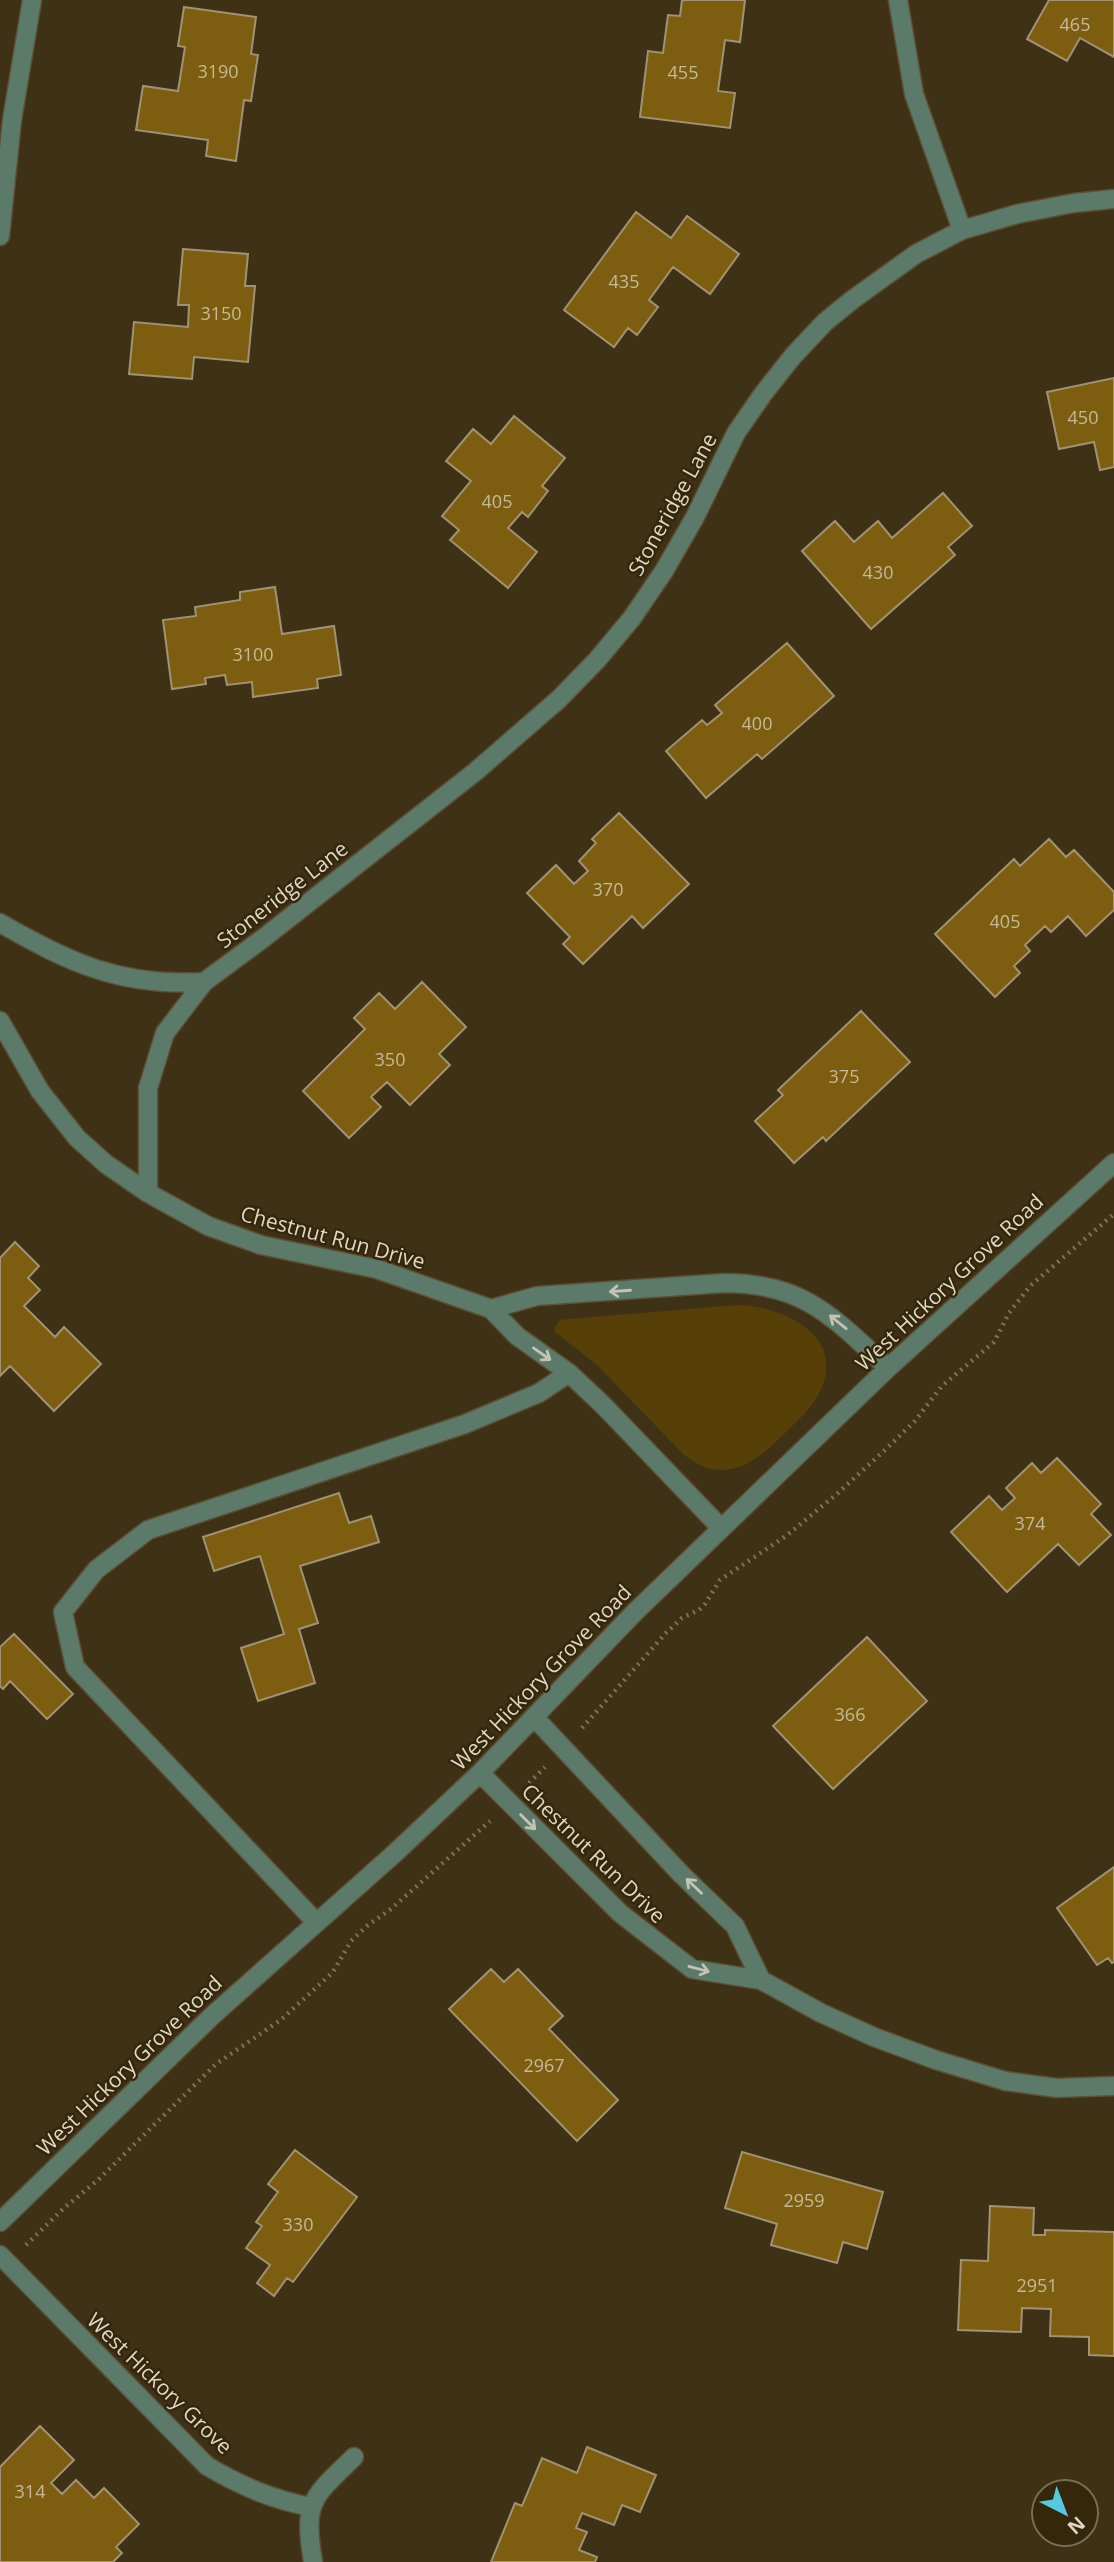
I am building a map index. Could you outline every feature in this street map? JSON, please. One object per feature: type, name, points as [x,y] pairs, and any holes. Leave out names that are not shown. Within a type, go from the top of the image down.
[{"type":"street","points":[[0,236],[12,120],[32,0]]},
{"type":"street","points":[[898,0],[914,94],[962,230]]},
{"type":"street","name":"Stoneridge Lane","points":[[148,1193],[149,1088],[165,1033],[204,982],[464,780],[559,699],[597,660],[632,618],[664,571],[695,517],[737,433],[762,394],[825,321],[916,254],[962,230],[1017,214],[1074,202],[1114,199]]},
{"type":"street","points":[[0,923],[40,946],[86,967],[135,980],[170,984],[204,982]]},
{"type":"street","name":"Chestnut Run Drive","points":[[0,1021],[40,1091],[77,1138],[106,1164],[148,1193],[208,1226],[261,1245],[377,1269],[491,1309],[517,1336],[569,1373],[721,1528]]},
{"type":"street","name":"West Hickory Grove Road","points":[[0,2222],[213,2015],[395,1853],[480,1773],[635,1612],[888,1368],[1114,1163]]},
{"type":"street","points":[[491,1309],[537,1296],[754,1283],[807,1300],[836,1320],[888,1368]]},
{"type":"street","points":[[316,1922],[75,1667],[63,1612],[96,1570],[148,1530],[466,1424],[539,1393],[569,1373]]},
{"type":"street","points":[[534,1717],[681,1874],[735,1926],[761,1980]]},
{"type":"street","name":"Chestnut Run Drive","points":[[480,1773],[620,1913],[692,1969],[761,1980],[821,2013],[874,2037],[1005,2081],[1057,2088],[1114,2086]]},
{"type":"street","name":"West Hickory Grove","points":[[4,2259],[207,2466],[241,2486],[272,2498],[310,2507]]},
{"type":"street","points":[[313,2562],[309,2534],[310,2507],[322,2488],[354,2457]]},
{"type":"path","points":[[587,1723],[659,1641],[682,1618],[705,1604],[720,1580],[786,1536],[838,1493],[914,1422],[942,1386],[995,1342],[1009,1313],[1030,1286],[1114,1214]]},
{"type":"path","points":[[527,1786],[546,1766]]},
{"type":"path","points":[[4,2259],[98,2180],[216,2064],[282,2019],[333,1972],[351,1941],[484,1827]]},
{"type":"shaded area","points":[[738,1305],[772,1311],[789,1317],[804,1327],[816,1338],[824,1352],[826,1368],[819,1394],[799,1419],[761,1455],[727,1470],[708,1468],[684,1455],[597,1365],[555,1332],[554,1328],[560,1320]]},
{"type":"building","points":[[682,0],[745,0],[740,42],[725,40],[718,91],[735,93],[730,128],[640,117],[648,51],[663,53],[668,15],[680,16]]},
{"type":"building","points":[[1049,0],[1114,0],[1114,57],[1080,38],[1067,61],[1027,39]]},
{"type":"building","points":[[184,7],[256,17],[251,54],[258,55],[251,101],[244,100],[236,161],[206,156],[208,140],[136,130],[143,86],[178,91],[185,47],[178,46]]},
{"type":"building","points":[[636,212],[671,238],[687,216],[739,254],[710,294],[673,267],[649,300],[658,307],[637,335],[628,328],[614,347],[564,310]]},
{"type":"building","points":[[183,249],[248,254],[245,286],[255,286],[248,362],[194,357],[192,379],[129,374],[134,322],[188,327],[189,305],[178,305]]},
{"type":"building","points":[[1114,378],[1114,467],[1100,470],[1094,442],[1059,449],[1047,392]]},
{"type":"building","points":[[514,416],[565,458],[542,486],[548,491],[528,517],[522,512],[508,528],[537,552],[508,588],[450,540],[459,530],[442,516],[471,481],[446,461],[473,429],[491,444]]},
{"type":"building","points":[[943,493],[972,526],[948,547],[955,555],[871,629],[802,551],[835,521],[854,542],[878,521],[892,538]]},
{"type":"building","points":[[275,587],[282,634],[334,626],[341,675],[317,679],[318,688],[253,697],[252,682],[227,685],[225,675],[205,678],[206,684],[172,689],[163,620],[196,616],[195,607],[240,600],[240,592]]},
{"type":"building","points":[[787,643],[834,696],[762,759],[757,754],[706,798],[666,751],[702,720],[707,725],[722,713],[715,705]]},
{"type":"building","points":[[619,813],[689,884],[643,928],[632,916],[583,964],[563,944],[570,937],[527,893],[556,865],[574,884],[588,871],[579,861],[596,843],[592,839]]},
{"type":"building","points":[[1049,839],[1066,857],[1074,850],[1114,892],[1114,910],[1086,936],[1068,916],[1051,932],[1045,926],[1025,945],[1030,951],[1014,966],[1020,973],[995,997],[935,934],[1014,859],[1020,866]]},
{"type":"building","points":[[422,982],[466,1027],[439,1054],[450,1065],[410,1105],[387,1082],[371,1097],[381,1107],[349,1138],[303,1091],[365,1029],[354,1018],[379,993],[395,1009]]},
{"type":"building","points":[[861,1011],[910,1062],[826,1141],[823,1137],[794,1163],[755,1121],[783,1095],[778,1090]]},
{"type":"building","points":[[15,1242],[39,1266],[28,1278],[40,1290],[24,1306],[55,1337],[64,1327],[101,1364],[54,1411],[10,1366],[0,1376],[0,1258]]},
{"type":"building","points":[[1057,1458],[1101,1504],[1091,1514],[1111,1535],[1079,1565],[1058,1544],[1007,1592],[951,1532],[989,1496],[1002,1510],[1015,1498],[1006,1488],[1032,1463],[1041,1473]]},
{"type":"building","points":[[339,1493],[349,1523],[371,1516],[379,1542],[300,1566],[318,1623],[299,1629],[315,1683],[258,1701],[241,1648],[284,1634],[260,1556],[214,1571],[203,1537]]},
{"type":"building","points":[[14,1634],[73,1694],[47,1719],[10,1681],[3,1689],[0,1686],[0,1647]]},
{"type":"building","points":[[867,1637],[927,1701],[833,1789],[773,1726]]},
{"type":"building","points":[[1114,1867],[1114,1962],[1108,1958],[1097,1965],[1057,1908]]},
{"type":"building","points":[[491,1969],[504,1982],[518,1969],[563,2016],[549,2029],[618,2100],[577,2141],[449,2009]]},
{"type":"building","points":[[295,2150],[357,2197],[293,2282],[287,2278],[274,2296],[257,2283],[270,2265],[246,2248],[262,2226],[256,2222],[278,2192],[268,2184]]},
{"type":"building","points":[[742,2152],[883,2192],[867,2249],[843,2242],[837,2263],[771,2245],[777,2224],[725,2208]]},
{"type":"building","points":[[990,2206],[1034,2208],[1033,2235],[1045,2235],[1045,2230],[1114,2232],[1114,2356],[1089,2355],[1089,2337],[1050,2336],[1051,2309],[1022,2308],[1021,2332],[958,2330],[961,2260],[988,2261]]},
{"type":"building","points":[[40,2426],[74,2460],[51,2483],[62,2494],[76,2480],[94,2498],[104,2488],[139,2524],[116,2547],[122,2553],[113,2562],[0,2562],[0,2467]]},
{"type":"building","points":[[587,2447],[656,2475],[640,2512],[622,2505],[614,2525],[582,2513],[576,2528],[587,2532],[579,2550],[597,2557],[595,2562],[491,2562],[515,2503],[522,2506],[542,2458],[577,2473]]}]
